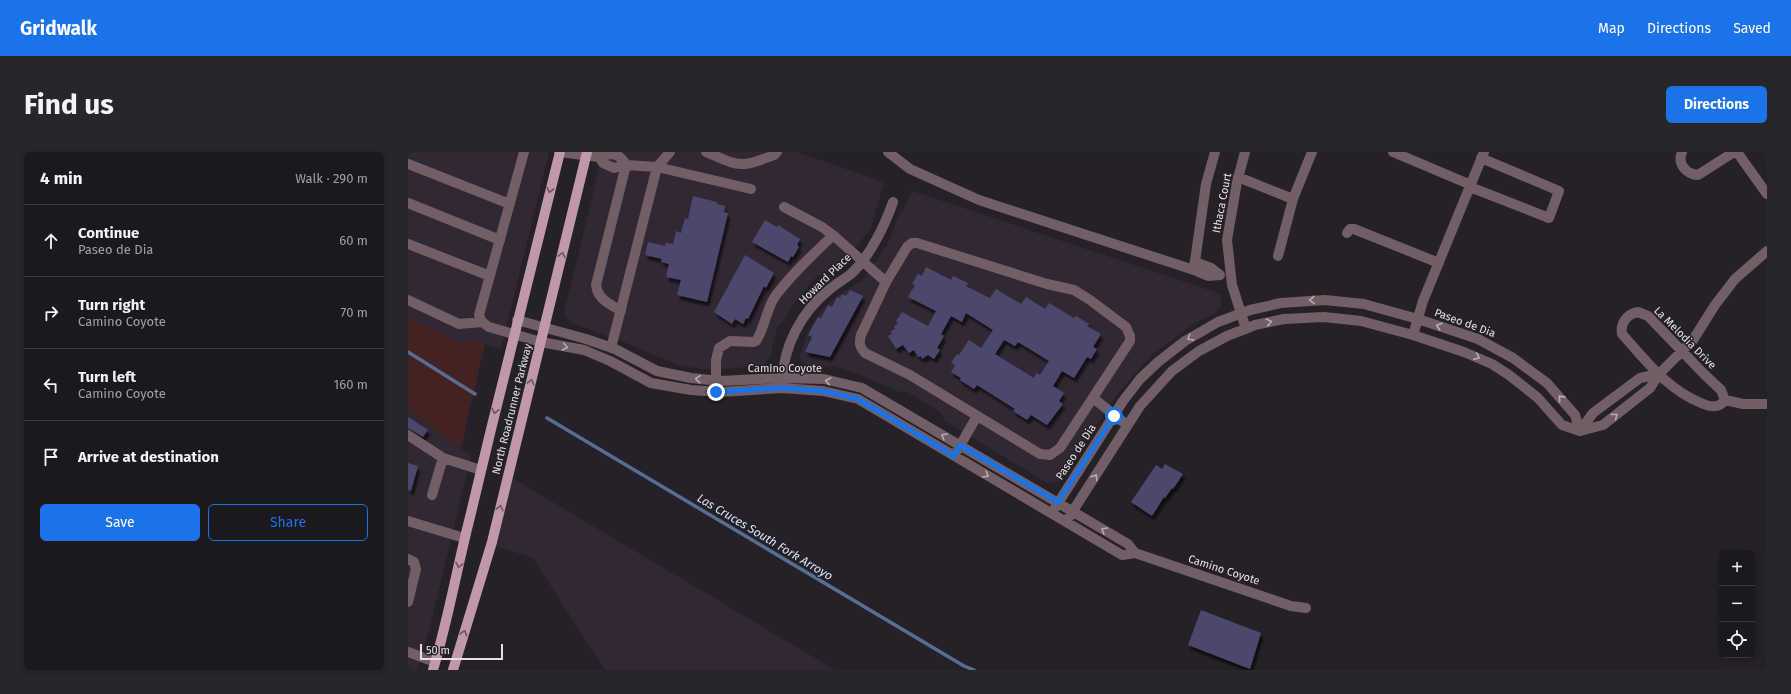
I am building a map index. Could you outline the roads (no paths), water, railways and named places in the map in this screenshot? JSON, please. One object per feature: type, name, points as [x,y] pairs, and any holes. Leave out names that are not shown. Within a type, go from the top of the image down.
[{"type":"main road","name":"North Roadrunner Parkway","points":[[434,666],[446,627],[464,538],[560,152]]},
{"type":"main road","name":"North Roadrunner Parkway","points":[[453,670],[492,542],[587,153]]},
{"type":"street","points":[[408,300],[459,324],[482,322],[479,316],[524,152]]},
{"type":"street","points":[[560,152],[587,153],[599,157],[603,163],[614,168],[626,165],[657,168],[751,189]]},
{"type":"street","points":[[611,348],[657,168],[670,152]]},
{"type":"street","points":[[706,152],[737,165],[748,165],[774,155],[777,152]]},
{"type":"street","points":[[888,152],[910,169],[979,200],[1194,266],[1208,276],[1226,276]]},
{"type":"street","points":[[1194,266],[1206,184],[1215,152]]},
{"type":"street","name":"Ithaca Court","points":[[1245,152],[1238,176],[1227,240],[1226,276],[1246,328]]},
{"type":"street","points":[[1278,256],[1293,199],[1312,152]]},
{"type":"street","points":[[1393,152],[1470,186],[1549,218],[1559,191],[1482,155],[1470,186],[1439,263],[1413,335]]},
{"type":"street","points":[[1682,152],[1680,160],[1684,168],[1691,174],[1698,175],[1734,152]]},
{"type":"street","points":[[1737,152],[1767,194]]},
{"type":"street","points":[[599,157],[605,154],[615,153],[622,158],[626,165],[596,285],[598,294],[603,300],[621,311]]},
{"type":"street","points":[[408,164],[510,204]]},
{"type":"street","points":[[1238,176],[1293,199]]},
{"type":"street","name":"Howard Place","points":[[782,383],[786,353],[791,338],[802,319],[829,289],[852,273],[880,235],[893,202]]},
{"type":"street","points":[[408,203],[500,240]]},
{"type":"street","points":[[784,207],[822,227],[833,235],[886,282]]},
{"type":"street","points":[[1347,233],[1350,229],[1354,229],[1439,263]]},
{"type":"street","points":[[716,392],[716,360],[719,348],[730,340],[756,341],[774,299],[787,282],[833,235]]},
{"type":"street","points":[[912,243],[917,243],[1047,284],[1074,290],[1082,294],[1126,327],[1130,336],[1130,341],[1060,448],[1050,455],[1040,454],[910,375],[869,355],[860,347],[859,342],[861,334],[886,282],[907,247],[912,243]]},
{"type":"street","points":[[408,244],[490,276]]},
{"type":"street","points":[[1066,522],[1074,512],[1127,425],[1147,397],[1177,368],[1208,346],[1246,328],[1284,319],[1329,317],[1361,320],[1413,335],[1464,352],[1500,369],[1531,392],[1562,425],[1580,432],[1603,425],[1647,392],[1654,384],[1659,374],[1682,352],[1695,336],[1715,305],[1735,279],[1767,251]]},
{"type":"street","name":"Paseo de Dia","points":[[1051,513],[1123,401],[1140,379],[1170,352],[1200,332],[1240,313],[1281,303],[1325,300],[1364,304],[1418,319],[1478,339],[1522,364],[1547,383],[1575,415],[1580,432]]},
{"type":"street","name":"La Melodia Drive","points":[[1638,312],[1645,314],[1721,390],[1725,400],[1722,404],[1715,407],[1704,404],[1674,389],[1622,334],[1622,324],[1627,317],[1638,312]]},
{"type":"street","name":"Camino Coyote","points":[[517,320],[545,327],[611,348],[657,371],[691,378],[782,383],[858,399],[1122,555],[1135,553],[1291,606],[1306,608]]},
{"type":"street","name":"Camino Coyote","points":[[482,322],[489,327],[541,342],[584,350],[610,361],[651,383],[690,390],[716,392],[824,379],[862,388],[1128,544],[1135,553]]},
{"type":"street","points":[[1580,432],[1593,414],[1640,378],[1659,374]]},
{"type":"street","points":[[1093,398],[1127,425]]},
{"type":"street","name":"La Melodia Drive","points":[[1725,400],[1743,404],[1767,404]]},
{"type":"street","points":[[954,456],[977,416]]},
{"type":"street","points":[[408,435],[443,458],[481,470]]},
{"type":"street","points":[[432,495],[443,458]]},
{"type":"street","points":[[408,521],[464,538]]},
{"type":"street","points":[[408,559],[414,562],[416,569],[408,602]]},
{"type":"street","points":[[408,652],[434,666]]},
{"type":"waterway","name":"Las Cruces South Fork Arroyo","points":[[408,352],[475,394]]},
{"type":"waterway","name":"Las Cruces South Fork Arroyo","points":[[547,418],[964,666],[974,670]]}]
